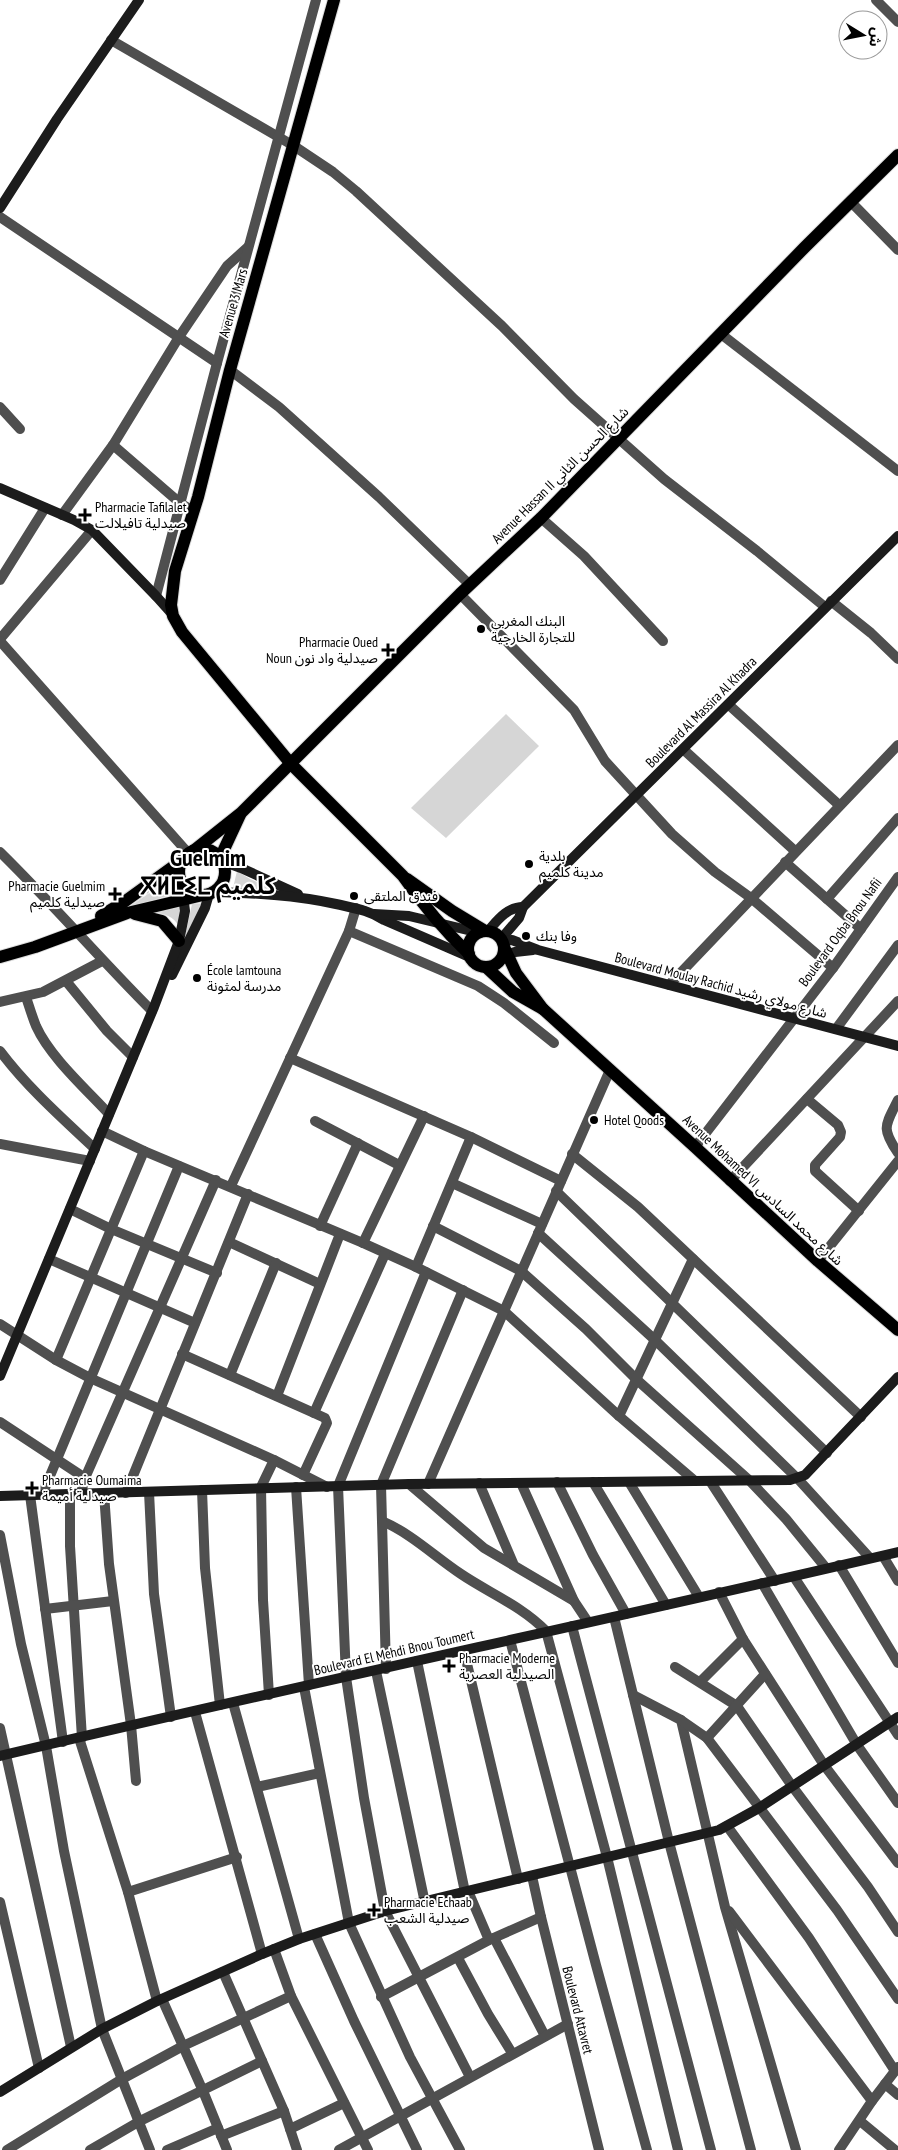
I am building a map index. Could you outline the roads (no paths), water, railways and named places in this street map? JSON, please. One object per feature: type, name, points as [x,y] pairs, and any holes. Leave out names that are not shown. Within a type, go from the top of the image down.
[{"type":"main road","name":"Avenue 3 Mars","points":[[173,616],[171,592],[175,571],[334,0]]},
{"type":"main road","name":"Avenue Hassan II شارع الحسن الثاني","points":[[78,930],[124,902],[241,814],[465,589],[541,518],[898,155]]},
{"type":"main road","points":[[173,616],[182,632],[204,661],[291,764],[403,876],[484,932],[495,934],[503,948],[496,965],[486,967],[477,965],[415,896],[403,876]]},
{"type":"main road","name":"Avenue Hassan II شارع الحسن الثاني","points":[[221,860],[241,814]]},
{"type":"main road","points":[[0,956],[35,947],[127,913],[208,894],[219,887],[225,876],[221,860],[208,850],[189,854],[180,869],[182,881],[188,890],[208,894]]},
{"type":"main road","points":[[127,913],[149,916],[162,921],[179,941]]},
{"type":"main road","points":[[470,956],[470,941],[484,932]]},
{"type":"main road","name":"Avenue Mohamed VI شارع محمد السادس","points":[[503,948],[516,973],[543,1009],[818,1262],[898,1330]]},
{"type":"main road","name":"Avenue Mohamed VI شارع محمد السادس","points":[[486,967],[513,992],[543,1009]]},
{"type":"street","points":[[0,208],[139,0]]},
{"type":"street","points":[[156,596],[316,0]]},
{"type":"street","points":[[876,0],[898,22]]},
{"type":"street","points":[[111,40],[294,146],[326,167],[356,191],[502,326],[574,399],[619,439],[696,505],[828,604],[871,633],[898,659]]},
{"type":"street","points":[[851,202],[898,250]]},
{"type":"street","points":[[0,217],[217,364]]},
{"type":"street","points":[[62,516],[113,444],[179,337],[228,266],[248,248]]},
{"type":"street","points":[[721,334],[898,471]]},
{"type":"street","points":[[230,370],[279,407],[378,497],[465,589],[574,710],[605,761],[672,834],[715,872],[751,898],[833,968]]},
{"type":"street","points":[[0,407],[20,429]]},
{"type":"street","points":[[113,444],[180,503],[193,511]]},
{"type":"street","points":[[0,488],[92,530],[173,616]]},
{"type":"street","points":[[0,580],[45,508]]},
{"type":"street","points":[[541,518],[584,556],[663,642]]},
{"type":"street","points":[[92,530],[0,640],[189,854]]},
{"type":"street","name":"Boulevard Al Massira Al Khadra","points":[[503,948],[523,907],[684,750],[898,536]]},
{"type":"street","points":[[729,704],[839,805]]},
{"type":"street","points":[[668,985],[898,745]]},
{"type":"street","points":[[684,750],[795,851]]},
{"type":"street","points":[[827,899],[898,818]]},
{"type":"street","points":[[0,852],[78,930],[102,961],[153,1009]]},
{"type":"street","points":[[221,860],[303,897]]},
{"type":"street","points":[[785,862],[861,930]]},
{"type":"street","name":"Boulevard Oqba Bnou Nafii","points":[[695,1147],[833,968],[898,877]]},
{"type":"street","points":[[0,1376],[153,1009],[179,941],[184,922],[185,900],[182,881]]},
{"type":"street","points":[[153,1009],[198,922],[208,894],[303,897],[356,908],[470,956]]},
{"type":"street","name":"Boulevard Al Massira Al Khadra","points":[[484,932],[511,909],[523,907]]},
{"type":"street","points":[[230,1186],[349,931],[356,908]]},
{"type":"street","points":[[374,914],[409,916],[484,932]]},
{"type":"street","points":[[517,922],[515,930],[520,943]]},
{"type":"street","points":[[349,931],[478,986],[504,1003],[554,1043]]},
{"type":"street","name":"Boulevard Moulay Rachid شارع مولاي رشيد","points":[[503,948],[520,943],[538,950],[898,1046]]},
{"type":"street","points":[[836,1029],[898,945]]},
{"type":"street","name":"Boulevard Moulay Rachid شارع مولاي رشيد","points":[[503,948],[538,950]]},
{"type":"street","points":[[0,1002],[43,992],[102,961]]},
{"type":"street","points":[[66,981],[107,1031],[133,1057]]},
{"type":"street","points":[[26,996],[36,1026],[43,1038],[70,1074],[109,1114]]},
{"type":"street","points":[[730,1181],[898,1001]]},
{"type":"street","points":[[0,1052],[53,1109],[95,1149]]},
{"type":"street","points":[[290,1058],[471,1137],[561,1181]]},
{"type":"street","points":[[428,1484],[610,1070]]},
{"type":"street","points":[[807,1099],[838,1125],[842,1132],[840,1137],[815,1165],[815,1171],[859,1210]]},
{"type":"street","points":[[898,1100],[888,1119],[886,1129],[887,1137],[898,1153]]},
{"type":"street","points":[[363,1243],[424,1116]]},
{"type":"street","points":[[315,1122],[400,1165]]},
{"type":"street","points":[[102,1131],[144,1151],[363,1243],[504,1311],[619,1416],[695,1482]]},
{"type":"street","points":[[416,1267],[471,1137]]},
{"type":"street","points":[[320,1226],[358,1143]]},
{"type":"street","points":[[0,1144],[90,1161]]},
{"type":"street","points":[[56,1360],[144,1151]]},
{"type":"street","points":[[572,1154],[638,1207],[861,1417]]},
{"type":"street","points":[[818,1262],[898,1161]]},
{"type":"street","points":[[42,1495],[179,1166]]},
{"type":"street","points":[[81,1493],[85,1478],[216,1180]]},
{"type":"street","points":[[452,1183],[540,1228],[798,1479],[870,1558]]},
{"type":"street","points":[[556,1191],[827,1454]]},
{"type":"street","points":[[126,1492],[248,1194]]},
{"type":"street","points":[[70,1209],[111,1229],[217,1273]]},
{"type":"street","points":[[433,1226],[521,1272],[586,1328],[636,1379],[750,1481],[786,1519],[826,1568]]},
{"type":"street","points":[[277,1396],[340,1234]]},
{"type":"street","points":[[229,1242],[320,1284]]},
{"type":"street","points":[[314,1413],[385,1254]]},
{"type":"street","points":[[619,1416],[693,1258]]},
{"type":"street","points":[[49,1259],[159,1309],[196,1323]]},
{"type":"street","points":[[230,1375],[276,1263]]},
{"type":"street","points":[[426,1272],[338,1486],[346,1677],[364,1798],[386,1911],[470,2077]]},
{"type":"street","points":[[425,1903],[381,1670],[381,1484],[462,1290]]},
{"type":"street","points":[[0,1324],[56,1360],[90,1378],[274,1460],[327,1487]]},
{"type":"street","points":[[182,1354],[324,1418],[327,1424],[303,1475]]},
{"type":"street","points":[[0,1496],[381,1484],[695,1482],[798,1479],[827,1454],[898,1378]]},
{"type":"street","points":[[0,1422],[85,1478]]},
{"type":"street","points":[[269,1695],[263,1600],[260,1488],[274,1460]]},
{"type":"street","points":[[710,1481],[775,1581]]},
{"type":"street","points":[[557,1482],[593,1555],[626,1614]]},
{"type":"street","points":[[594,1482],[666,1605]]},
{"type":"street","points":[[630,1482],[699,1597]]},
{"type":"street","points":[[479,1483],[512,1563]]},
{"type":"street","points":[[521,1483],[574,1601],[588,1622]]},
{"type":"street","points":[[409,1484],[476,1542],[574,1601]]},
{"type":"street","points":[[296,1487],[307,1686],[320,1773],[349,1923],[381,1997],[432,2100],[460,2150]]},
{"type":"street","points":[[202,1490],[205,1568],[220,1706]]},
{"type":"street","points":[[149,1492],[154,1594],[171,1717]]},
{"type":"street","points":[[104,1493],[113,1601],[131,1725],[136,1781]]},
{"type":"street","points":[[70,1494],[70,1546],[80,1738],[160,2000],[183,2046],[227,2150]]},
{"type":"street","points":[[30,1495],[63,1742]]},
{"type":"street","points":[[382,1521],[410,1535],[460,1573],[527,1614],[546,1631],[607,1857],[678,2150]]},
{"type":"street","points":[[0,1535],[21,1644],[46,1746],[64,1851],[102,2029],[150,2150]]},
{"type":"street","name":"Boulevard El Mehdi Bnou Toumert","points":[[3,1756],[131,1725],[381,1670],[719,1592],[794,1577],[898,1552]]},
{"type":"street","points":[[883,1556],[898,1581]]},
{"type":"street","points":[[839,1565],[898,1663]]},
{"type":"street","points":[[794,1577],[894,1720],[898,1735]]},
{"type":"street","points":[[762,1583],[857,1745],[898,1803]]},
{"type":"street","points":[[719,1592],[743,1639],[824,1765],[898,1863]]},
{"type":"street","points":[[44,1609],[113,1601]]},
{"type":"street","points":[[614,1617],[669,1842],[751,2150]]},
{"type":"street","points":[[572,1626],[711,2150]]},
{"type":"street","points":[[701,1681],[743,1639]]},
{"type":"street","points":[[510,1640],[647,2150]]},
{"type":"street","points":[[464,1651],[518,1879]]},
{"type":"street","points":[[417,1661],[467,1892],[545,2036]]},
{"type":"street","points":[[675,1667],[701,1681],[737,1706],[792,1786],[868,1887],[898,1932]]},
{"type":"street","points":[[707,1738],[765,1674]]},
{"type":"street","points":[[633,1695],[681,1720],[707,1738],[837,1910],[898,1999]]},
{"type":"street","points":[[233,1703],[299,1940]]},
{"type":"street","points":[[195,1712],[237,1857],[262,1954]]},
{"type":"street","points":[[681,1720],[725,1906],[796,2150]]},
{"type":"street","points":[[0,2092],[102,2029],[160,2000],[274,1949],[386,1911],[707,1834],[727,1826],[759,1808],[894,1720]]},
{"type":"street","points":[[0,1728],[3,1756],[71,2047]]},
{"type":"street","points":[[257,1787],[320,1773]]},
{"type":"street","points":[[727,1826],[809,1938],[896,2069],[839,2150]]},
{"type":"street","points":[[128,1892],[237,1857]]},
{"type":"street","name":"Boulevard Attavret","points":[[532,1876],[599,2150]]},
{"type":"street","points":[[0,1902],[39,2068]]},
{"type":"street","points":[[725,1906],[872,2101]]},
{"type":"street","points":[[381,1997],[492,1939],[541,1918]]},
{"type":"street","points":[[315,1934],[354,2021],[417,2150]]},
{"type":"street","points":[[274,1949],[292,1996],[368,2150]]},
{"type":"street","points":[[458,1958],[488,2014],[512,2053]]},
{"type":"street","points":[[223,1972],[284,2111],[297,2150]]},
{"type":"street","points":[[6,2150],[122,2079],[183,2046],[292,1996]]},
{"type":"street","points":[[339,2150],[432,2100],[512,2053],[568,2024]]},
{"type":"street","points":[[90,2150],[140,2121],[262,2061]]},
{"type":"street","points":[[885,2084],[898,2096]]},
{"type":"street","points":[[290,2129],[344,2103]]},
{"type":"street","points":[[167,2150],[284,2111]]},
{"type":"street","points":[[860,2121],[895,2150]]},
{"type":"place","name":"Pharmacie Tafilalet صيدلية تافيلالت","points":[[85,515]]},
{"type":"place","name":"البنك المغربي للتجارة الخارجية","points":[[481,629]]},
{"type":"place","name":"Pharmacie Oued Noun صيدلية واد نون","points":[[388,650]]},
{"type":"place","name":"بلدية مدينة كلميم","points":[[529,864]]},
{"type":"place","name":"Pharmacie Guelmim صيدلية كلميم","points":[[115,894]]},
{"type":"place","name":"فندق الملتقى","points":[[354,896]]},
{"type":"place","name":"وفا بنك","points":[[526,936]]},
{"type":"place","name":"École lamtouna مدرسة لمثونة","points":[[197,978]]},
{"type":"place","name":"Hotel Qoods","points":[[594,1120]]},
{"type":"place","name":"Pharmacie Oumaima صيدلية أميمة","points":[[32,1488]]},
{"type":"place","name":"Pharmacie Moderne الصيدلية العصرية","points":[[449,1666]]},
{"type":"place","name":"Pharmacie Echaab صيدلية الشعب","points":[[374,1910]]},
{"type":"district","name":"Guelmim ⴳⵍⵎⵉⵎ كلميم","points":[[208,872]]}]
